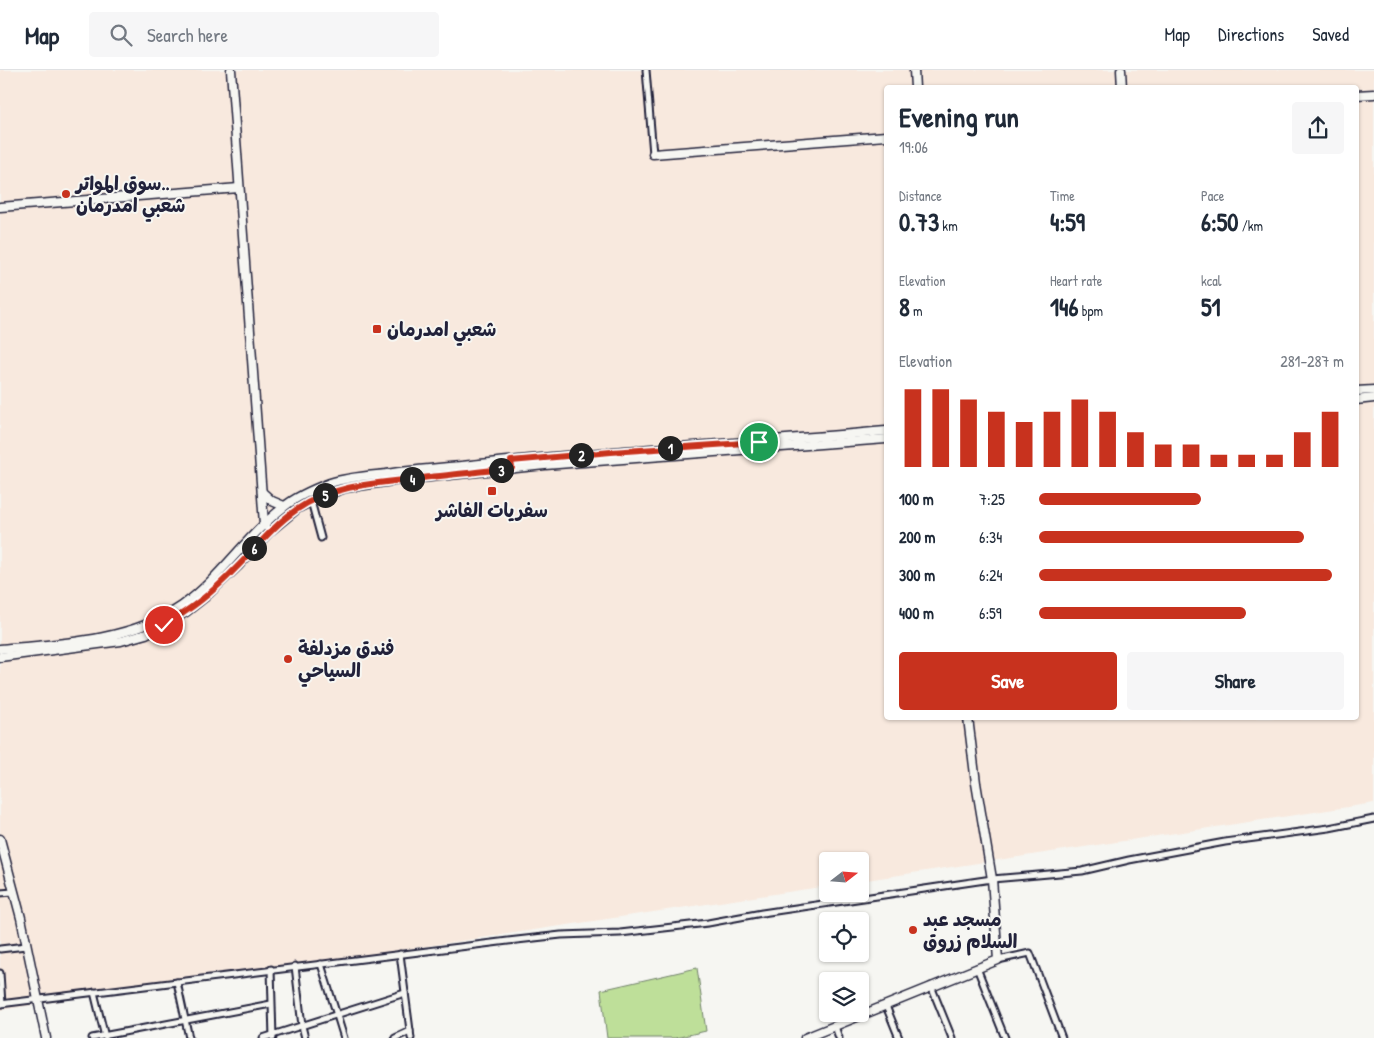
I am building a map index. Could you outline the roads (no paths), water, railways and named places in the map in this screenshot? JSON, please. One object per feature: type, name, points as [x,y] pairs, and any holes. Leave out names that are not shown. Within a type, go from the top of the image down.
[{"type":"street","points":[[231,70],[264,524],[269,532]]},
{"type":"street","points":[[646,70],[653,154],[884,136]]},
{"type":"street","points":[[914,70],[915,85]]},
{"type":"street","points":[[1121,70],[1122,85]]},
{"type":"street","points":[[1359,95],[1374,94]]},
{"type":"street","points":[[0,207],[239,188]]},
{"type":"street","points":[[1359,391],[1374,390]]},
{"type":"street","points":[[1359,400],[1374,398]]},
{"type":"street","points":[[812,442],[884,432]]},
{"type":"street","points":[[0,657],[87,642],[153,622],[182,606],[224,569],[264,524],[284,506],[305,493],[344,479],[511,465],[629,458],[812,442],[884,439]]},
{"type":"street","points":[[0,649],[131,639],[146,634],[186,612],[216,588],[269,532],[298,508],[311,501],[354,486],[511,465]]},
{"type":"street","points":[[262,492],[272,502],[284,506]]},
{"type":"street","points":[[311,501],[321,538]]},
{"type":"street","points":[[968,720],[976,783],[992,879],[998,960]]},
{"type":"street","points":[[0,973],[1,1004],[295,966],[560,935],[620,933],[708,923],[772,911],[992,879],[1082,871],[1216,844],[1329,828],[1374,819]]},
{"type":"street","points":[[0,839],[46,1038]]},
{"type":"street","points":[[0,893],[13,892]]},
{"type":"street","points":[[0,949],[26,946]]},
{"type":"street","points":[[805,1038],[998,960],[1030,953],[1062,1038]]},
{"type":"street","points":[[400,954],[412,1038]]},
{"type":"street","points":[[321,964],[344,1038]]},
{"type":"street","points":[[295,966],[305,1038]]},
{"type":"street","points":[[977,968],[1005,1038]]},
{"type":"street","points":[[271,969],[273,1037]]},
{"type":"street","points":[[176,982],[190,1038]]},
{"type":"street","points":[[931,986],[952,1038]]},
{"type":"street","points":[[94,992],[105,1037]]},
{"type":"street","points":[[263,1038],[273,1037],[336,1014],[405,993]]},
{"type":"street","points":[[92,1038],[271,1004]]},
{"type":"street","points":[[886,1006],[899,1038]]},
{"type":"street","points":[[834,1026],[839,1038]]},
{"type":"street","points":[[395,1038],[410,1031]]},
{"type":"place","name":"سوق المواتر.. شعبي امدرمان","points":[[66,194]]},
{"type":"place","name":"شعبي امدرمان","points":[[377,329]]},
{"type":"place","name":"سفريات الفاشر","points":[[492,491]]},
{"type":"place","name":"فندق مزدلفة السياحي","points":[[288,659]]},
{"type":"place","name":"مسجد عبد السلام زروق","points":[[913,930]]}]
